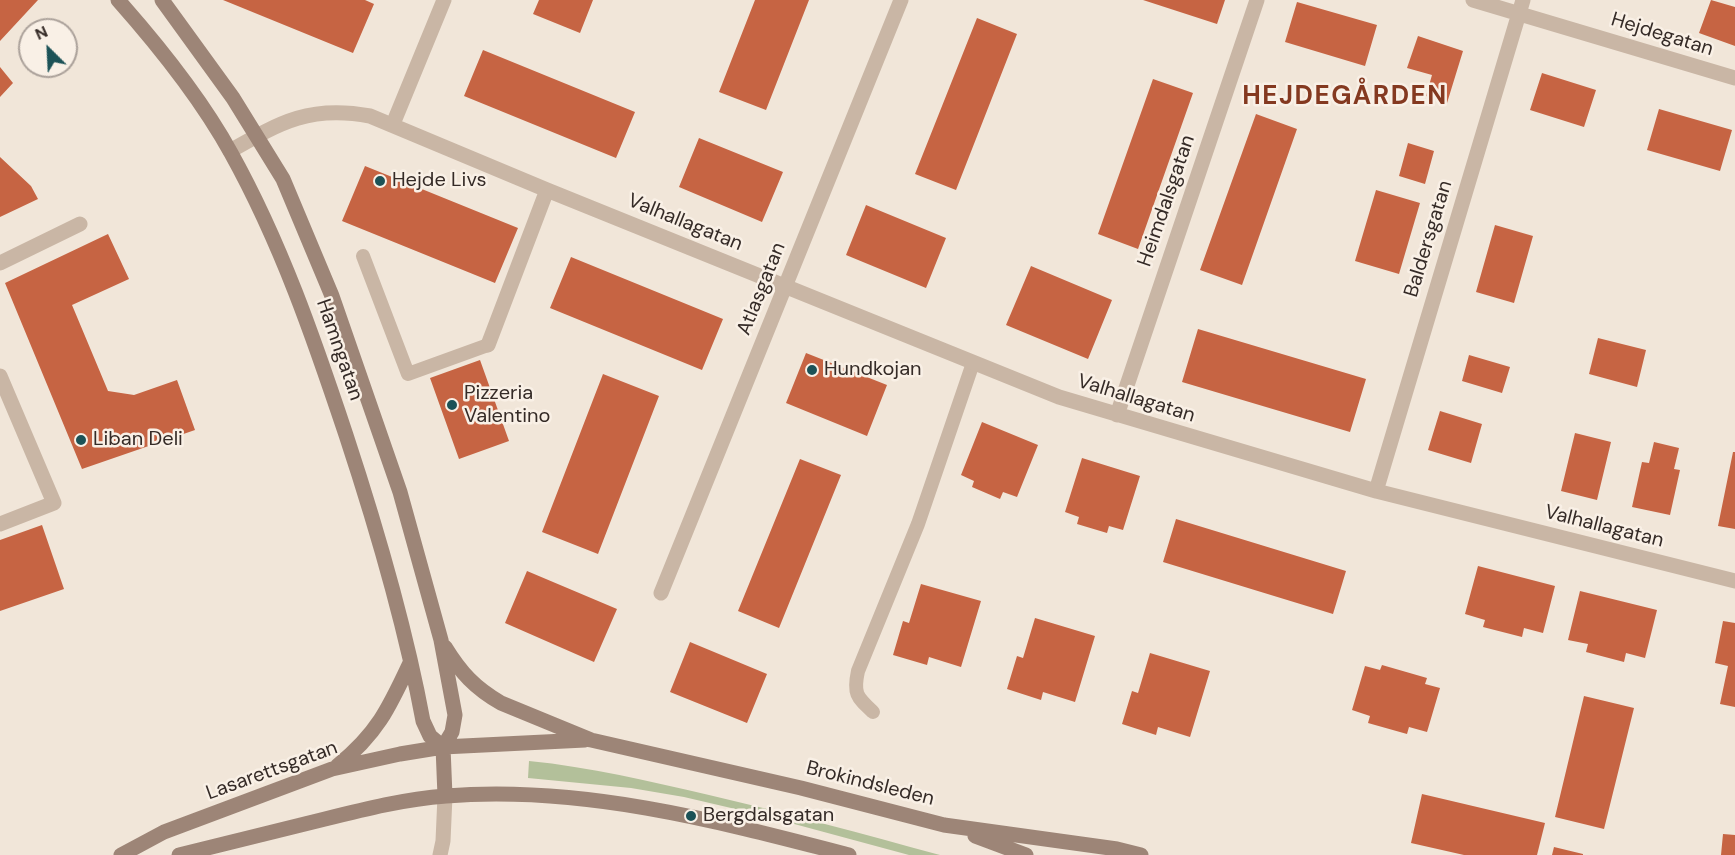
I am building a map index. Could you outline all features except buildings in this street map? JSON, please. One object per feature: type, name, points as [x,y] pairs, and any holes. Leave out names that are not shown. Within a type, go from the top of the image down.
[{"type":"main road","name":"Hamngatan","points":[[118,0],[199,102],[230,151],[253,195],[303,306],[378,535],[423,721],[430,736],[443,747]]},
{"type":"main road","name":"Hamngatan","points":[[162,0],[258,136],[291,194],[332,296],[400,492],[441,640],[455,715],[452,732],[443,747],[445,796]]},
{"type":"main road","name":"Brokindsleden","points":[[441,640],[456,664],[472,683],[490,697],[530,716],[591,740],[801,788],[944,825],[1117,849],[1141,855]]},
{"type":"main road","points":[[332,770],[372,733],[384,716],[410,663]]},
{"type":"main road","name":"Brokindsleden","points":[[443,747],[591,740]]},
{"type":"main road","name":"Lasarettsgatan","points":[[121,855],[164,832],[332,770],[400,754],[443,747]]},
{"type":"main road","points":[[179,855],[389,804],[445,796],[502,793],[621,804],[751,829],[844,854]]},
{"type":"main road","points":[[944,825],[1026,855]]},
{"type":"street","points":[[393,124],[444,0]]},
{"type":"street","name":"Atlasgatan","points":[[661,593],[901,0]]},
{"type":"street","name":"Heimdalsgatan","points":[[1117,415],[1257,0]]},
{"type":"street","name":"Hejdegatan","points":[[1473,0],[1521,7],[1735,78]]},
{"type":"street","name":"Baldersgatan","points":[[1376,491],[1521,7]]},
{"type":"street","name":"Valhallagatan","points":[[230,151],[289,121],[317,112],[348,112],[370,116],[1059,397],[1376,491],[1735,581]]},
{"type":"street","points":[[488,345],[547,190]]},
{"type":"street","points":[[0,263],[80,224]]},
{"type":"street","points":[[0,376],[54,503],[0,524]]},
{"type":"street","points":[[440,855],[443,841],[445,796]]},
{"type":"lane","points":[[363,256],[408,374],[488,345]]},
{"type":"lane","points":[[873,712],[858,698],[855,686],[858,671],[918,524],[973,363]]},
{"type":"green space","points":[[529,761],[597,771],[664,785],[796,816],[940,855],[909,855],[684,797],[631,788],[528,778]]},
{"type":"place","name":"Hejde Livs","points":[[380,181]]},
{"type":"place","name":"Hundkojan","points":[[812,370]]},
{"type":"place","name":"Pizzeria Valentino","points":[[452,405]]},
{"type":"place","name":"Liban Deli","points":[[81,440]]},
{"type":"place","name":"Bergdalsgatan","points":[[691,816]]},
{"type":"district","name":"HEJDEGÅRDEN","points":[[1345,97]]}]
